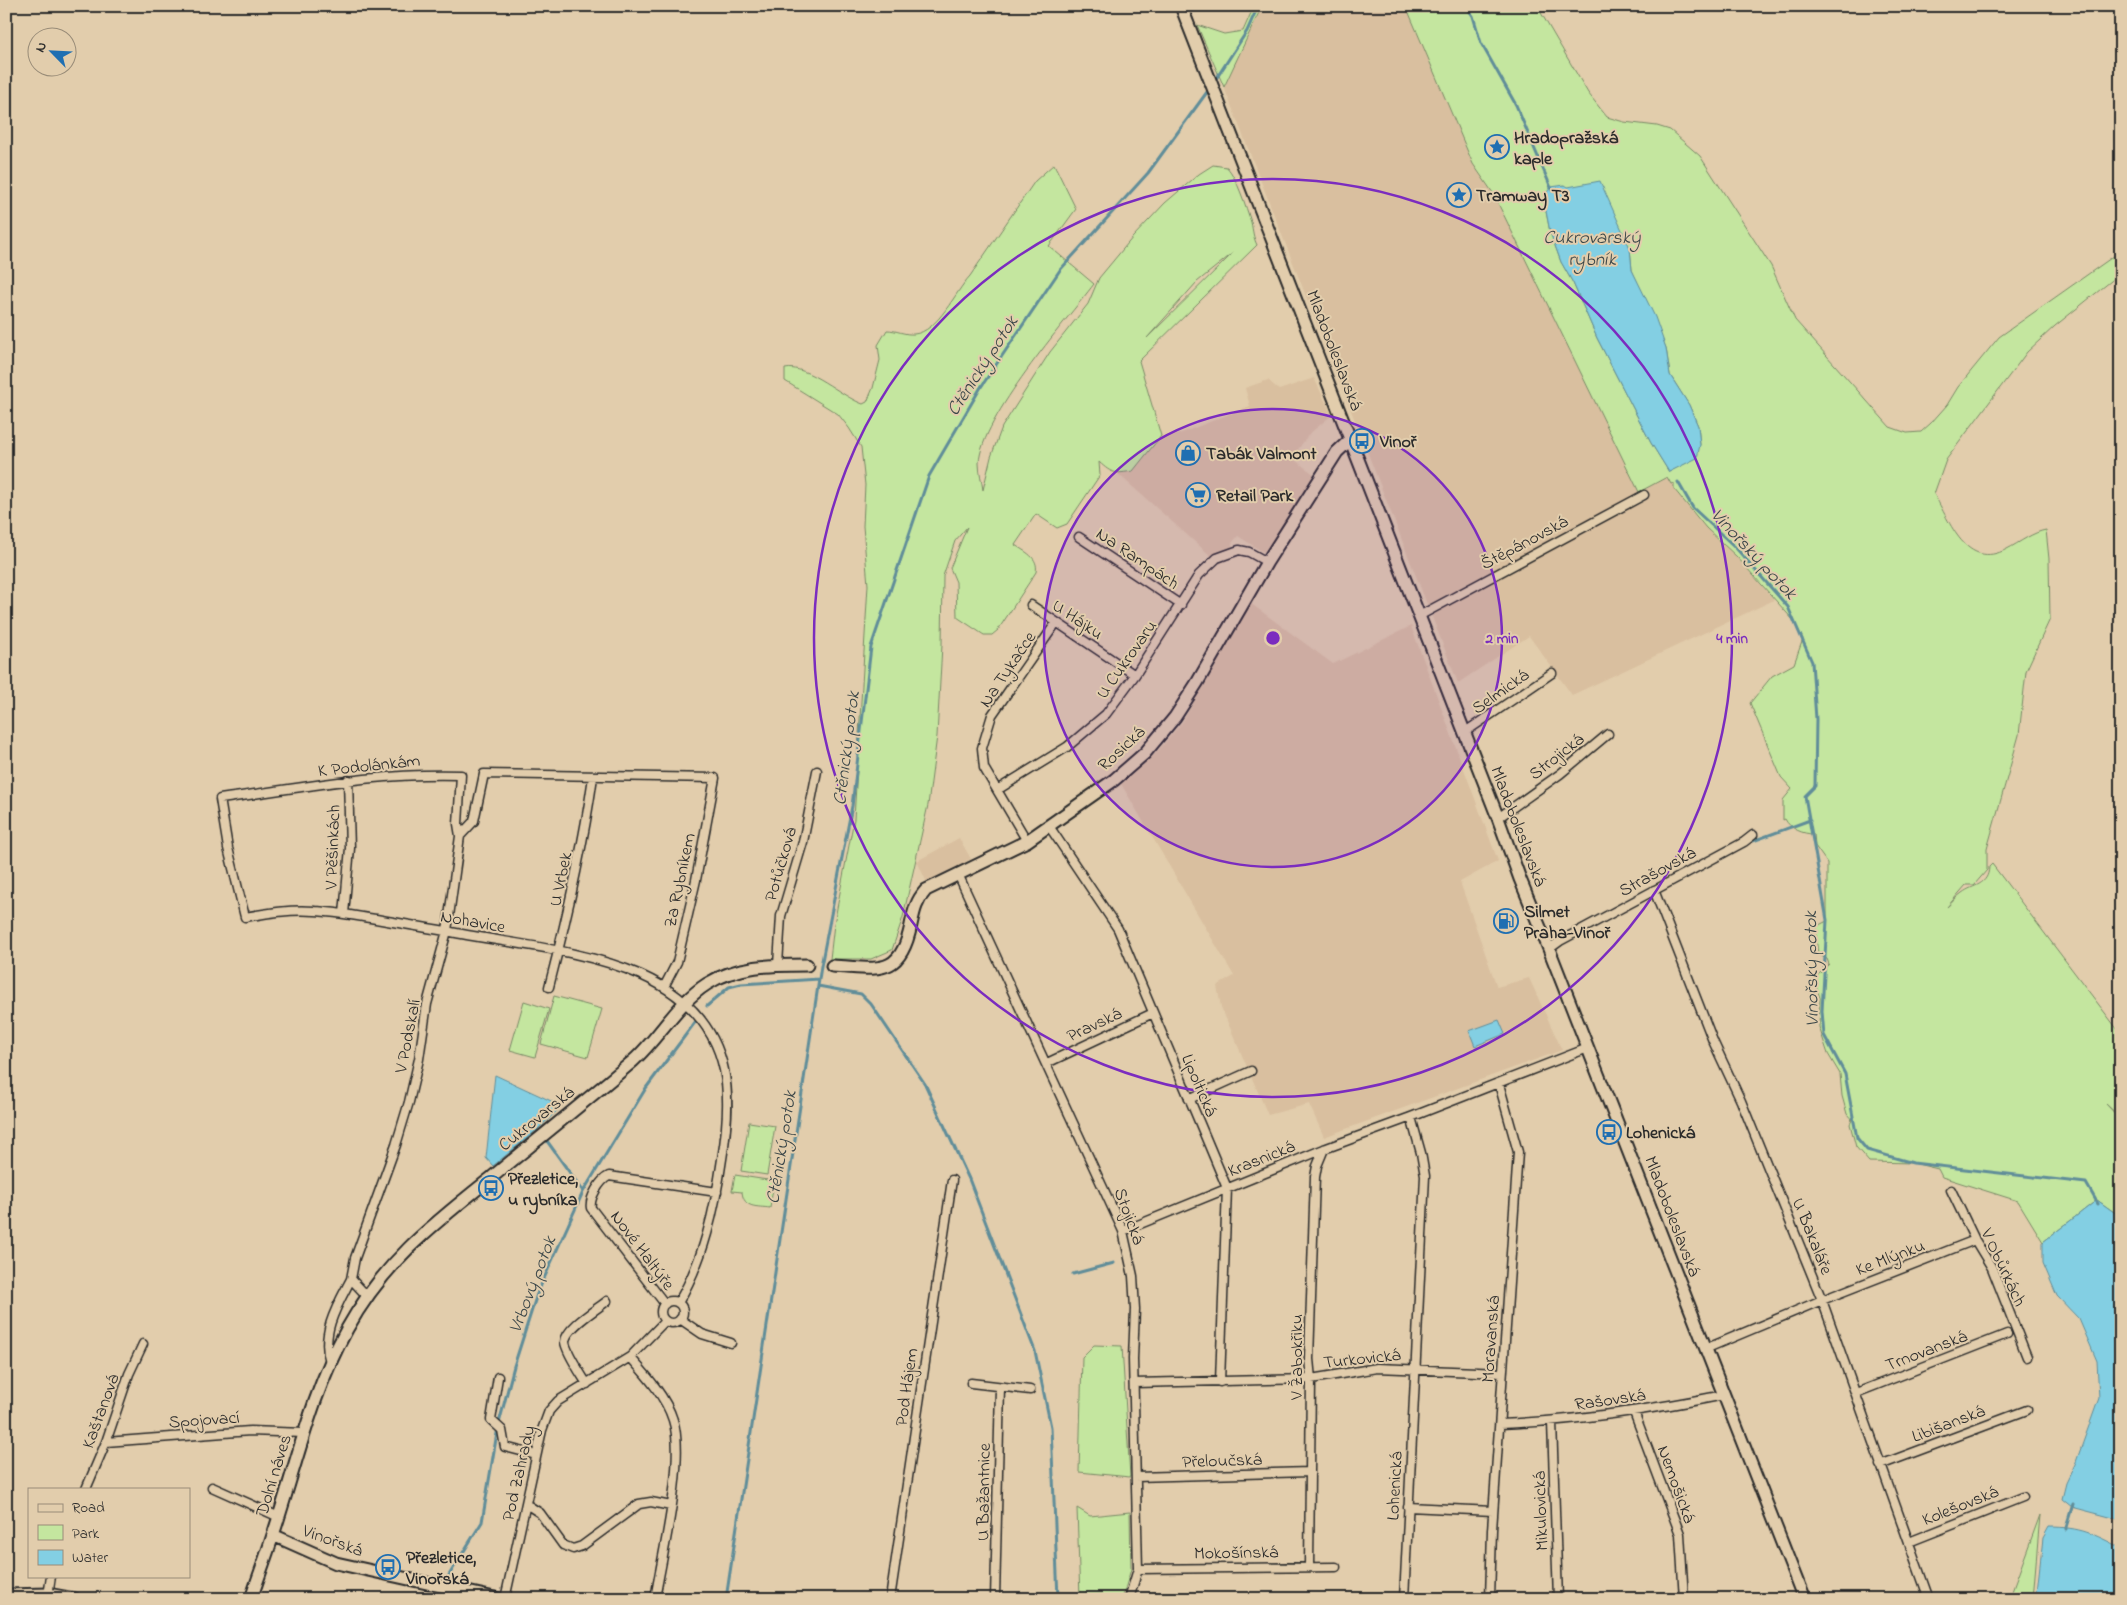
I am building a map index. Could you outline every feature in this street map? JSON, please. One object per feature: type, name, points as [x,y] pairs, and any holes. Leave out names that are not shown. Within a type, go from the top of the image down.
[{"type":"street","name":"Mladoboleslavská","points":[[1182,6],[1465,732],[1517,872],[1804,1599]]},
{"type":"street","name":"Rosická","points":[[832,966],[881,968],[896,961],[905,948],[917,902],[926,890],[1027,841],[1114,780],[1145,753],[1175,717],[1197,683],[1267,562],[1337,452],[1351,440]]},
{"type":"street","name":"Štěpánovská","points":[[1419,616],[1644,495]]},
{"type":"street","name":"Na Rampách","points":[[1079,537],[1181,605]]},
{"type":"street","name":"U Cukrovaru","points":[[997,790],[1067,747],[1106,714],[1135,675],[1200,575],[1217,558],[1239,550],[1249,552],[1267,562]]},
{"type":"street","name":"U Hájku","points":[[1031,604],[1056,623],[1135,675]]},
{"type":"street","name":"Na Tykačce","points":[[1027,841],[984,768],[982,756],[992,715],[1056,623]]},
{"type":"street","name":"Selmická","points":[[1465,732],[1552,673]]},
{"type":"street","name":"Strojická","points":[[1498,818],[1560,774],[1608,734]]},
{"type":"street","name":"Potůčková","points":[[778,965],[781,916],[803,842],[817,771]]},
{"type":"street","name":"V Podskalí","points":[[330,1362],[326,1352],[331,1320],[351,1279],[355,1258],[396,1145],[409,1102],[427,1004],[447,931],[460,836],[474,821],[484,774],[593,777]]},
{"type":"street","name":"K Podolánkám","points":[[245,917],[228,848],[220,799],[348,780],[402,775],[461,775],[458,824],[460,836]]},
{"type":"street","name":"Za Rybníkem","points":[[593,777],[715,778],[696,880],[677,962],[664,987]]},
{"type":"street","name":"U Vrbek","points":[[549,987],[585,838],[593,777]]},
{"type":"street","name":"V Pěšinkách","points":[[344,914],[350,848],[348,780]]},
{"type":"street","name":"Lipoltická","points":[[1049,826],[1118,929],[1227,1188],[1220,1382]]},
{"type":"street","name":"Strašovská","points":[[1549,949],[1560,941],[1753,835]]},
{"type":"street","name":"Stojická","points":[[958,874],[1123,1230],[1133,1276],[1135,1309],[1134,1383],[1138,1569],[1129,1599]]},
{"type":"street","name":"U Bakaláře","points":[[1654,890],[1713,1041],[1741,1101],[1822,1300],[1929,1599]]},
{"type":"street","name":"Nohavice","points":[[245,917],[282,911],[314,910],[558,951],[626,968],[664,987],[685,1002]]},
{"type":"street","name":"Cukrovarská","points":[[330,1362],[367,1296],[392,1263],[428,1229],[638,1056],[685,1002],[705,985],[724,974],[754,966],[807,965]]},
{"type":"street","points":[[678,1303],[690,1281],[706,1238],[726,1130],[727,1106],[724,1069],[712,1036],[685,1002]]},
{"type":"street","name":"Pravská","points":[[1047,1063],[1153,1013]]},
{"type":"street","points":[[1411,1118],[1588,1048]]},
{"type":"street","points":[[1189,1099],[1251,1071]]},
{"type":"street","name":"Moravanská","points":[[1490,1599],[1493,1511],[1518,1152],[1499,1084]]},
{"type":"street","name":"Krasnická","points":[[1123,1230],[1324,1149],[1411,1118]]},
{"type":"street","name":"Lohenická","points":[[1404,1599],[1425,1176],[1422,1153],[1411,1118]]},
{"type":"street","name":"V Žabokřiku","points":[[1309,1566],[1311,1379],[1309,1359],[1316,1177],[1317,1166],[1324,1149]]},
{"type":"street","name":"Nové Haltýře","points":[[665,1304],[591,1208],[590,1203],[601,1182],[609,1176],[716,1192]]},
{"type":"street","name":"Pod Hájem","points":[[890,1599],[952,1180]]},
{"type":"street","name":"V Obůrkách","points":[[1951,1190],[1975,1240],[1992,1268],[2027,1357]]},
{"type":"street","name":"Ke Mlýnku","points":[[1705,1349],[1822,1300],[1975,1240]]},
{"type":"street","points":[[351,1279],[367,1296]]},
{"type":"street","points":[[587,1384],[566,1347],[566,1337],[572,1328],[607,1301]]},
{"type":"street","points":[[670,1302],[678,1303],[682,1311],[680,1319],[672,1323],[666,1321],[661,1312],[665,1304],[670,1302]]},
{"type":"street","points":[[680,1319],[702,1334],[732,1343]]},
{"type":"street","name":"Pod Zahrady","points":[[505,1599],[536,1455],[549,1411],[558,1401],[630,1357],[666,1321]]},
{"type":"street","name":"Trnovanská","points":[[1856,1393],[2007,1334]]},
{"type":"street","name":"Kaštanová","points":[[86,1488],[106,1442],[129,1374],[143,1344]]},
{"type":"street","points":[[630,1357],[665,1403],[674,1420],[677,1447],[671,1506],[655,1599]]},
{"type":"street","name":"Dolní náves","points":[[251,1599],[273,1536],[304,1433],[330,1362]]},
{"type":"street","name":"Turkovická","points":[[1134,1383],[1311,1379],[1377,1368],[1415,1368],[1502,1373]]},
{"type":"street","points":[[498,1377],[491,1420],[498,1425],[505,1447],[536,1455]]},
{"type":"street","points":[[971,1383],[1030,1390]]},
{"type":"street","name":"U Bažantnice","points":[[995,1599],[1000,1387]]},
{"type":"street","name":"Rašovská","points":[[1500,1424],[1552,1422],[1634,1412],[1724,1395]]},
{"type":"street","name":"Libišanská","points":[[1880,1465],[2027,1410]]},
{"type":"street","name":"Nemošická","points":[[1634,1412],[1680,1534],[1684,1599]]},
{"type":"street","name":"Mikulovická","points":[[1552,1422],[1558,1599]]},
{"type":"street","name":"Spojovací","points":[[106,1442],[250,1431],[304,1433]]},
{"type":"street","name":"Přeloučská","points":[[1136,1477],[1310,1472]]},
{"type":"street","points":[[212,1487],[279,1517]]},
{"type":"street","name":"Kolešovská","points":[[1909,1542],[2023,1496]]},
{"type":"street","points":[[526,1504],[540,1513],[563,1545],[573,1549],[582,1546],[639,1504],[651,1502],[671,1506]]},
{"type":"street","points":[[1408,1506],[1493,1511]]},
{"type":"street","name":"Vinořská","points":[[273,1536],[336,1563],[499,1599]]},
{"type":"street","name":"Mokošínská","points":[[1138,1569],[1336,1567]]},
{"type":"street","points":[[48,1596],[51,1578]]},
{"type":"street","points":[[6,1595],[75,1599]]},
{"type":"shaded area","points":[[1262,6],[1406,6],[1473,164],[1493,193],[1639,491],[1667,477],[1674,483],[1674,489],[1702,524],[1737,557],[1774,600],[1572,695],[1529,636],[1458,683],[1224,87]]},
{"type":"shaded area","points":[[1314,378],[1332,415],[1309,434],[1292,458],[1315,475],[1266,554],[1238,536],[1232,543],[1232,556],[1220,564],[1117,473],[1133,471],[1161,436],[1179,434],[1250,406],[1245,388],[1268,380],[1279,390]]},
{"type":"shaded area","points":[[1250,603],[1333,664],[1411,626],[1498,861],[1460,882],[1497,987],[1529,978],[1562,1050],[1324,1137],[1309,1104],[1268,1115],[1221,1007],[1217,986],[1234,976],[1120,782],[1157,752],[1183,721]]},
{"type":"shaded area","points":[[959,838],[971,859],[927,883],[917,861]]},
{"type":"green space","points":[[1254,6],[1262,6],[1224,87],[1197,25],[1224,34],[1243,31]]},
{"type":"green space","points":[[1406,6],[1537,6],[1588,93],[1607,117],[1670,130],[1700,156],[1771,266],[1795,320],[1890,427],[1907,433],[1921,432],[1931,423],[1999,337],[2121,251],[2121,273],[2055,326],[2027,352],[1946,460],[1934,494],[1953,530],[1970,549],[1981,554],[1993,554],[2007,549],[2031,535],[2046,530],[2049,559],[2050,619],[2026,671],[2019,735],[1987,849],[1987,870],[1974,885],[1966,885],[1947,907],[1962,893],[1980,884],[1986,878],[1989,867],[1992,864],[2121,1034],[2121,1118],[2106,1104],[2121,1120],[2121,1217],[2097,1200],[2043,1242],[2018,1201],[1942,1177],[1938,1169],[1913,1163],[1869,1162],[1856,1147],[1850,1124],[1852,1120],[1847,1114],[1842,1096],[1840,1074],[1828,1054],[1819,1027],[1820,998],[1814,979],[1829,964],[1827,959],[1818,954],[1815,927],[1827,921],[1827,863],[1815,846],[1814,834],[1797,830],[1790,826],[1785,819],[1783,820],[1783,800],[1792,789],[1781,777],[1750,703],[1772,676],[1794,664],[1803,639],[1794,621],[1737,557],[1706,528],[1674,489],[1674,483],[1671,484],[1667,477],[1639,492],[1493,193],[1473,164]],"holes":[[[1564,185],[1630,248],[1632,270],[1666,348],[1670,375],[1689,405],[1698,426],[1700,445],[1679,466],[1669,472],[1651,443],[1597,338],[1573,283],[1561,262],[1550,232],[1544,201]]]},
{"type":"green space","points":[[1054,164],[1076,209],[1049,246],[1094,284],[1026,371],[994,421],[983,444],[979,463],[983,490],[991,457],[1002,427],[1050,352],[1088,304],[1099,278],[1133,237],[1165,203],[1199,174],[1213,165],[1227,167],[1241,193],[1257,245],[1139,361],[1161,436],[1133,471],[1114,472],[1099,462],[1100,475],[1067,524],[1057,528],[1036,514],[1015,545],[1033,559],[1036,572],[998,630],[992,635],[984,635],[957,617],[956,582],[950,568],[967,527],[955,541],[943,576],[942,645],[937,736],[928,805],[903,917],[892,950],[871,959],[830,959],[834,924],[854,819],[868,585],[863,526],[865,485],[861,447],[849,428],[838,414],[785,381],[785,369],[804,371],[863,404],[867,402],[873,388],[880,360],[878,345],[887,330],[914,334],[923,332],[938,319],[1035,181]],"holes":[[[1233,253],[1147,338],[1197,282]]]},
{"type":"green space","points":[[554,996],[602,1009],[588,1057],[541,1044]]},
{"type":"green space","points":[[524,1001],[549,1009],[535,1057],[510,1050]]},
{"type":"green space","points":[[749,1122],[775,1126],[767,1175],[741,1171]]},
{"type":"green space","points":[[735,1175],[774,1181],[770,1208],[752,1206],[745,1201],[742,1192],[732,1191]]},
{"type":"green space","points":[[1094,1345],[1122,1346],[1130,1477],[1079,1472],[1082,1357]]},
{"type":"green space","points":[[1077,1508],[1090,1516],[1130,1512],[1131,1569],[1122,1599],[1080,1599]]},
{"type":"green space","points":[[2040,1515],[2033,1599],[2009,1599],[2010,1597]]},
{"type":"water","name":"Cukrovarský rybník","points":[[1600,181],[1630,248],[1632,270],[1655,317],[1666,348],[1670,375],[1689,405],[1698,426],[1700,445],[1697,458],[1669,472],[1651,443],[1597,338],[1573,283],[1561,262],[1550,232],[1544,196],[1551,187],[1565,185],[1568,187]]},
{"type":"water","points":[[1499,1020],[1505,1034],[1475,1046],[1469,1031]]},
{"type":"water","points":[[495,1075],[562,1106],[538,1129],[493,1166],[486,1158]]},
{"type":"water","points":[[2097,1200],[2121,1217],[2121,1520],[2072,1507],[2062,1499],[2066,1483],[2076,1462],[2099,1398],[2097,1361],[2079,1319],[2057,1296],[2043,1263],[2043,1242]]},
{"type":"water","points":[[2049,1527],[2070,1528],[2087,1532],[2121,1548],[2121,1599],[2039,1599],[2037,1592],[2043,1538]]},
{"type":"waterway","name":"Ctěnický potok","points":[[1214,82],[1247,31],[1258,6]]},
{"type":"waterway","name":"Vinořský potok","points":[[1466,6],[1473,16],[1481,43],[1516,105],[1552,190]]},
{"type":"waterway","name":"Ctěnický potok","points":[[726,1599],[821,966],[852,806],[871,647],[929,476],[981,387],[1060,270],[1148,173],[1210,88]]},
{"type":"waterway","name":"Vinořský potok","points":[[1678,482],[1693,508],[1735,547],[1788,607],[1812,662],[1816,719],[1815,786],[1805,796],[1827,920],[1822,1011],[1824,1035],[1845,1074],[1857,1138],[1867,1150],[1913,1163],[2086,1183],[2098,1204]]},
{"type":"waterway","points":[[1753,841],[1810,820]]},
{"type":"waterway","name":"Vrbový potok","points":[[707,1006],[729,987],[741,984],[819,979]]},
{"type":"waterway","points":[[818,986],[861,994],[871,1004],[925,1084],[969,1179],[1035,1351],[1051,1427],[1058,1599]]},
{"type":"waterway","name":"Vrbový potok","points":[[446,1580],[482,1522],[498,1427],[514,1366],[537,1294],[583,1192],[646,1088],[696,1021]]},
{"type":"waterway","points":[[547,1141],[583,1191]]},
{"type":"waterway","points":[[1073,1274],[1114,1263]]},
{"type":"waterway","name":"Vinořský potok","points":[[2066,1529],[2073,1504]]},
{"type":"waterway","name":"Vrbový potok","points":[[438,1599],[441,1593]]},
{"type":"place","name":"Hradopražská kaple","points":[[1497,147]]},
{"type":"place","name":"Tramway T3","points":[[1459,195]]},
{"type":"place","name":"Vinoř","points":[[1362,441]]},
{"type":"place","name":"Tabák Valmont","points":[[1188,453]]},
{"type":"place","name":"Retail Park","points":[[1198,495]]},
{"type":"place","name":"Silmet Praha-Vinoř","points":[[1506,921]]},
{"type":"place","name":"Lohenická","points":[[1609,1132]]},
{"type":"place","name":"Přezletice, u rybníka","points":[[491,1188]]},
{"type":"place","name":"Přezletice, Vinořská","points":[[388,1567]]}]
